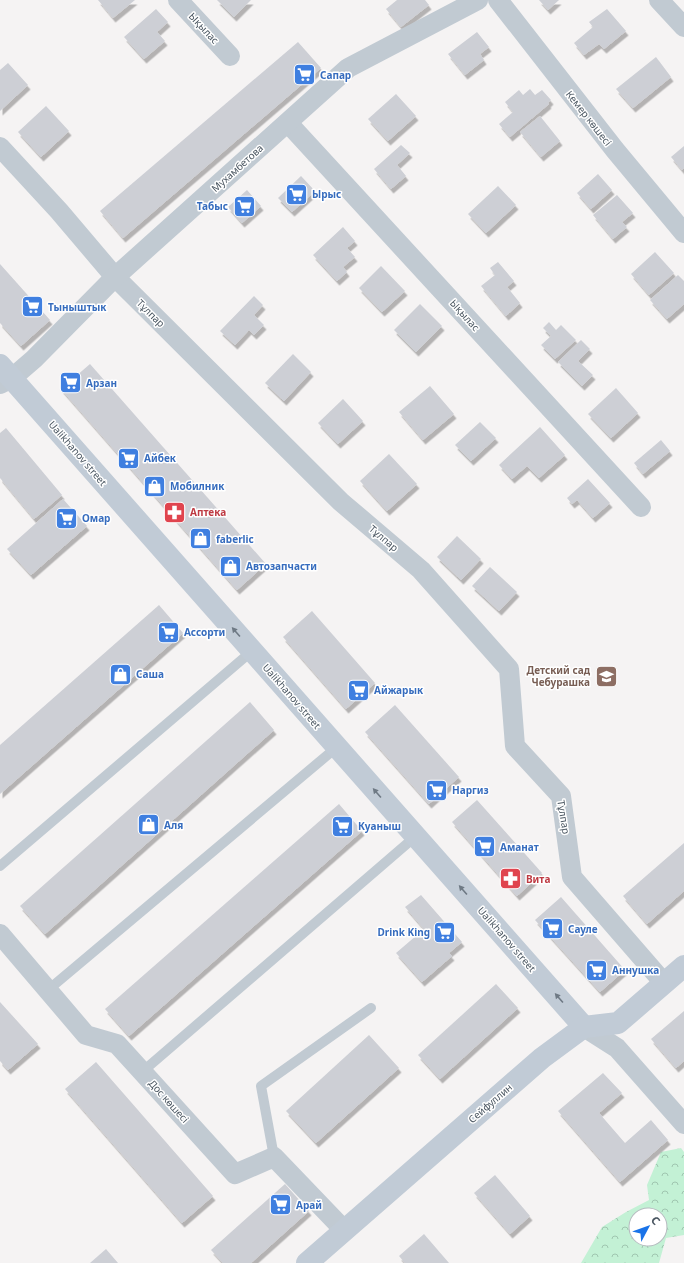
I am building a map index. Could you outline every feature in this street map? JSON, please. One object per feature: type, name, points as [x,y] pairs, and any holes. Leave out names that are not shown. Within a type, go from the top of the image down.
[{"type":"street","name":"Ықылас","points":[[178,0],[230,56]]},
{"type":"street","name":"Мухамбетова","points":[[4,376],[348,68],[478,0]]},
{"type":"street","name":"Кемер көшесі","points":[[498,0],[615,150],[684,233]]},
{"type":"street","points":[[660,0],[684,27]]},
{"type":"street","name":"Ықылас","points":[[288,122],[641,507]]},
{"type":"street","name":"Тұлпар","points":[[0,147],[59,210],[114,277],[341,502],[421,570],[509,669],[515,746],[561,796],[572,877],[664,983]]},
{"type":"street","name":"Ualikhanov street","points":[[4,376],[252,651],[584,1028]]},
{"type":"street","name":"Дос көшесі","points":[[0,934],[86,1034],[117,1044],[235,1174],[274,1157]]},
{"type":"street","name":"Сейфуллин","points":[[307,1263],[542,1058],[584,1028],[618,1023],[684,966]]},
{"type":"street","points":[[584,1028],[617,1048],[684,1124]]},
{"type":"street","points":[[274,1157],[344,1230]]},
{"type":"lane","points":[[0,866],[252,651]]},
{"type":"lane","points":[[48,990],[337,747]]},
{"type":"lane","points":[[142,1072],[416,836]]},
{"type":"lane","points":[[274,1157],[261,1086],[371,1008]]},
{"type":"green space","points":[[681,1148],[684,1152],[684,1235],[668,1238],[668,1207],[636,1207],[649,1200],[647,1185],[661,1152]]},
{"type":"green space","points":[[628,1211],[628,1247],[663,1247],[659,1263],[581,1263],[602,1227]]},
{"type":"building","points":[[98,0],[135,0],[113,18]]},
{"type":"building","points":[[217,0],[251,0],[234,17]]},
{"type":"building","points":[[397,0],[425,0],[429,5],[401,27],[386,9]]},
{"type":"building","points":[[539,0],[559,0],[548,10]]},
{"type":"building","points":[[156,9],[168,22],[157,32],[165,41],[144,59],[124,37]]},
{"type":"building","points":[[607,9],[626,31],[604,49],[599,44],[584,55],[574,43],[593,27],[589,22]]},
{"type":"building","points":[[477,32],[489,47],[480,54],[484,60],[465,75],[448,54]]},
{"type":"building","points":[[298,42],[321,68],[123,238],[100,211]]},
{"type":"building","points":[[656,57],[671,77],[633,108],[616,89]]},
{"type":"building","points":[[8,63],[28,85],[0,111],[0,70]]},
{"type":"building","points":[[530,89],[535,95],[542,90],[551,100],[548,103],[549,104],[510,137],[499,124],[513,112],[505,102],[519,90],[523,95]]},
{"type":"building","points":[[396,94],[416,116],[388,141],[368,119]]},
{"type":"building","points":[[46,106],[69,131],[41,157],[18,132]]},
{"type":"building","points":[[540,116],[560,141],[541,157],[520,132]]},
{"type":"building","points":[[401,145],[410,153],[397,165],[406,176],[391,189],[374,169]]},
{"type":"building","points":[[684,146],[684,168],[682,170],[671,157]]},
{"type":"building","points":[[598,174],[612,190],[591,209],[577,193]]},
{"type":"building","name":"Ырыс","points":[[301,176],[315,191],[292,212],[278,198]]},
{"type":"building","points":[[498,186],[516,205],[486,233],[468,214]]},
{"type":"building","name":"Табыс","points":[[247,190],[261,206],[242,223],[228,207]]},
{"type":"building","points":[[617,195],[633,213],[622,222],[627,227],[613,239],[593,215]]},
{"type":"building","points":[[343,227],[355,241],[347,248],[355,257],[343,267],[347,272],[337,281],[313,255]]},
{"type":"building","points":[[655,252],[674,273],[649,295],[631,274]]},
{"type":"building","points":[[498,262],[514,281],[507,287],[520,303],[506,316],[481,286],[495,275],[490,268]]},
{"type":"building","points":[[0,264],[50,320],[21,346],[0,323]]},
{"type":"building","points":[[381,266],[405,291],[382,312],[359,288]]},
{"type":"building","points":[[678,275],[684,281],[684,304],[667,319],[650,300]]},
{"type":"building","points":[[254,296],[263,305],[254,315],[264,325],[254,335],[249,330],[235,345],[220,331]]},
{"type":"building","points":[[420,304],[442,326],[416,352],[394,330]]},
{"type":"building","points":[[549,322],[556,330],[561,325],[576,340],[555,359],[541,345],[551,336],[543,328]]},
{"type":"building","points":[[581,340],[590,349],[578,361],[593,375],[582,386],[558,362]]},
{"type":"building","points":[[293,354],[311,372],[284,401],[265,383]]},
{"type":"building","points":[[90,364],[266,564],[237,590],[61,389]]},
{"type":"building","points":[[430,386],[454,414],[423,440],[399,412]]},
{"type":"building","points":[[616,388],[638,413],[611,438],[588,414]]},
{"type":"building","points":[[343,399],[363,421],[338,444],[318,423]]},
{"type":"building","points":[[480,422],[496,438],[471,461],[455,445]]},
{"type":"building","points":[[540,427],[565,455],[539,478],[527,466],[512,479],[499,465]]},
{"type":"building","points":[[6,428],[62,495],[34,519],[0,478],[0,433]]},
{"type":"building","points":[[661,440],[670,451],[643,474],[634,463]]},
{"type":"building","points":[[389,454],[417,484],[387,511],[360,481]]},
{"type":"building","points":[[588,479],[610,503],[593,518],[577,500],[572,504],[567,498]]},
{"type":"building","points":[[63,499],[87,526],[31,575],[7,549]]},
{"type":"building","points":[[457,536],[481,559],[461,580],[437,557]]},
{"type":"building","points":[[490,567],[517,592],[499,611],[472,586]]},
{"type":"building","points":[[159,605],[183,633],[0,794],[0,745]]},
{"type":"building","points":[[312,611],[375,683],[346,709],[283,637]]},
{"type":"building","points":[[250,702],[274,730],[45,934],[20,906]]},
{"type":"building","points":[[395,705],[459,777],[429,804],[365,732]]},
{"type":"building","points":[[477,800],[542,873],[517,896],[452,822]]},
{"type":"building","points":[[339,804],[362,831],[129,1036],[105,1009]]},
{"type":"building","points":[[684,843],[684,891],[647,924],[623,896]]},
{"type":"building","points":[[421,895],[462,942],[449,953],[452,956],[422,982],[396,953],[424,929],[405,907]]},
{"type":"building","points":[[561,897],[625,970],[600,992],[535,920]]},
{"type":"building","points":[[496,984],[518,1008],[440,1079],[418,1055]]},
{"type":"building","points":[[0,1002],[38,1044],[8,1070],[0,1061]]},
{"type":"building","points":[[684,1011],[684,1061],[676,1068],[651,1039]]},
{"type":"building","points":[[369,1035],[399,1068],[316,1143],[286,1111]]},
{"type":"building","points":[[96,1062],[213,1196],[182,1223],[65,1089]]},
{"type":"building","points":[[603,1073],[622,1093],[599,1113],[625,1143],[651,1120],[668,1140],[620,1182],[558,1111]]},
{"type":"building","points":[[495,1175],[530,1216],[510,1234],[474,1193]]},
{"type":"building","points":[[285,1184],[309,1211],[251,1263],[223,1263],[211,1250]]},
{"type":"building","points":[[424,1234],[449,1263],[405,1263],[399,1256]]},
{"type":"building","points":[[106,1249],[118,1263],[90,1263]]},
{"type":"place","name":"Сапар","points":[[304,75]]},
{"type":"place","name":"Ырыс","points":[[297,194]]},
{"type":"place","name":"Табыс","points":[[244,206]]},
{"type":"place","name":"Тыныштык","points":[[33,307]]},
{"type":"place","name":"Арзан","points":[[71,383]]},
{"type":"place","name":"Айбек","points":[[128,458]]},
{"type":"place","name":"Мобилник","points":[[154,486]]},
{"type":"place","name":"Аптека","points":[[175,512]]},
{"type":"place","name":"Омар","points":[[67,518]]},
{"type":"place","name":"faberlic","points":[[200,539]]},
{"type":"place","name":"Автозапчасти","points":[[231,566]]},
{"type":"place","name":"Ассорти","points":[[168,632]]},
{"type":"place","name":"Саша","points":[[121,674]]},
{"type":"place","name":"Детский сад Чебурашка","points":[[606,676]]},
{"type":"place","name":"Айжарык","points":[[359,690]]},
{"type":"place","name":"Наргиз","points":[[437,790]]},
{"type":"place","name":"Аля","points":[[149,825]]},
{"type":"place","name":"Куаныш","points":[[342,826]]},
{"type":"place","name":"Аманат","points":[[484,847]]},
{"type":"place","name":"Вита","points":[[510,879]]},
{"type":"place","name":"Сауле","points":[[552,929]]},
{"type":"place","name":"Drink King","points":[[445,932]]},
{"type":"place","name":"Аннушка","points":[[597,970]]},
{"type":"place","name":"Арай","points":[[281,1205]]}]
